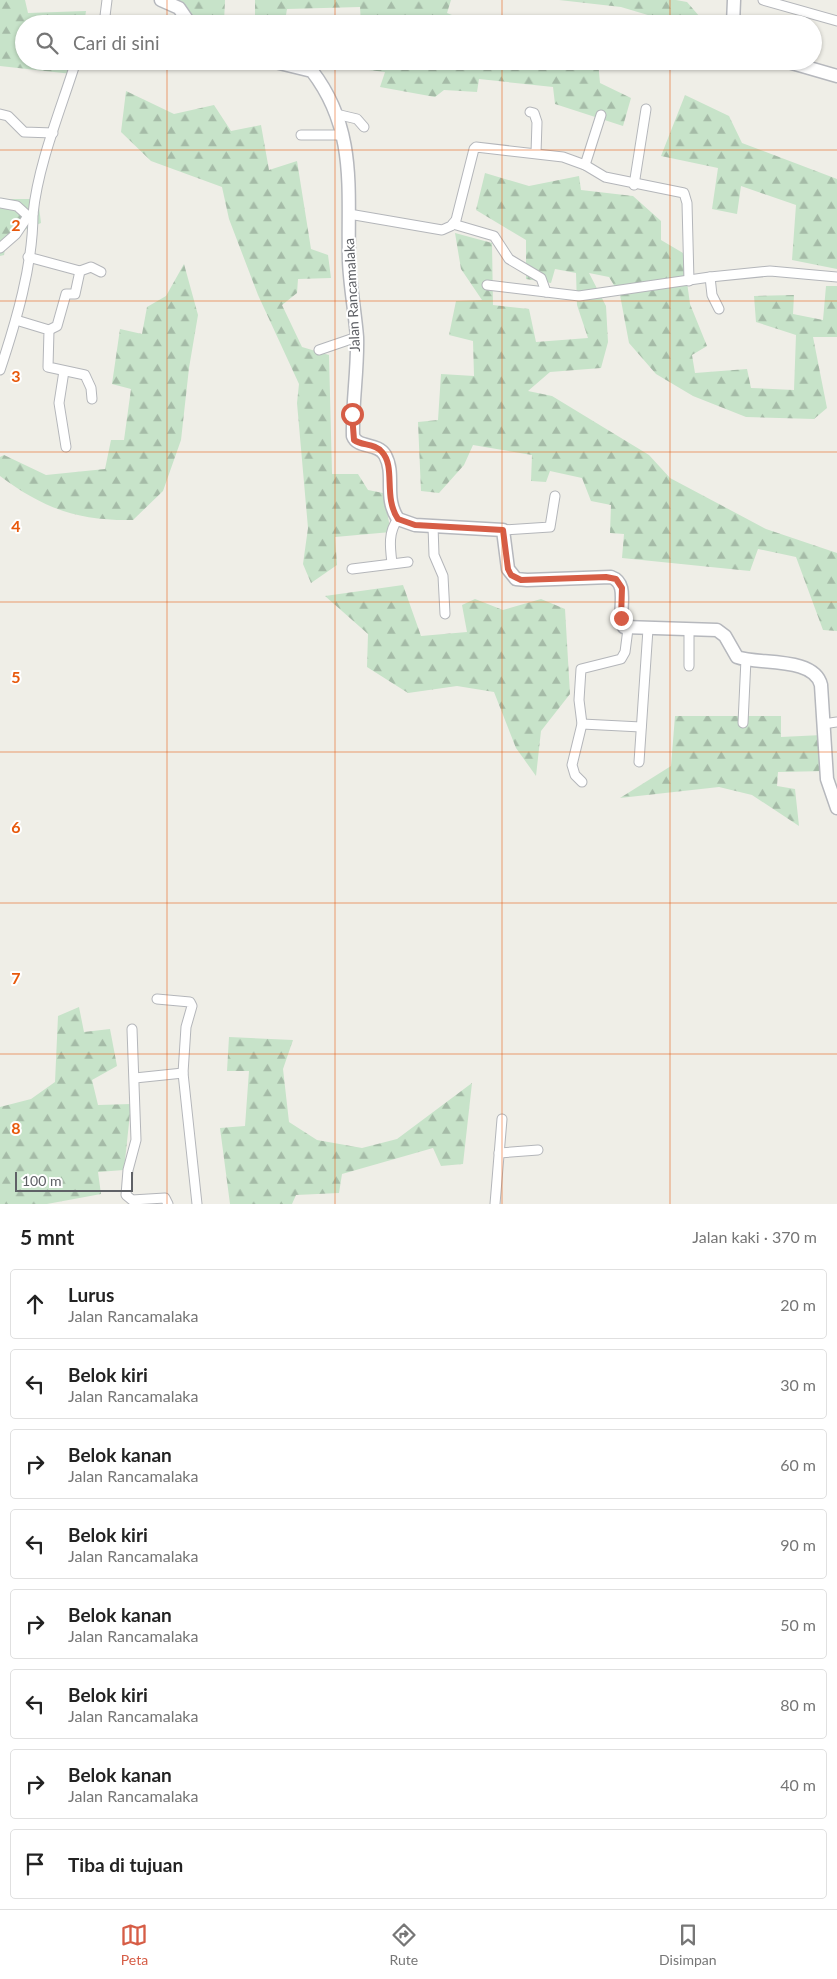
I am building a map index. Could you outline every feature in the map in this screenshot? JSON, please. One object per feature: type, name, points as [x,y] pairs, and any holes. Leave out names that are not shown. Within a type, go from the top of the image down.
[{"type":"street","points":[[105,15],[107,0]]},
{"type":"street","points":[[161,0],[179,8],[184,15]]},
{"type":"street","points":[[733,15],[734,0]]},
{"type":"street","points":[[762,0],[816,15]]},
{"type":"street","points":[[822,17],[837,21]]},
{"type":"street","points":[[0,370],[16,320],[32,234],[30,215],[73,70]]},
{"type":"street","name":"Jalan Rancamalaka","points":[[315,70],[336,114],[343,135],[349,166],[349,261],[356,337],[352,436],[357,442],[375,446],[384,454],[388,466],[388,495],[398,519]]},
{"type":"street","points":[[816,70],[837,76]]},
{"type":"street","points":[[634,185],[646,109]]},
{"type":"street","points":[[530,112],[534,113],[537,119],[536,154]]},
{"type":"street","points":[[0,114],[8,116],[24,132],[53,133]]},
{"type":"street","points":[[336,114],[357,119],[364,127]]},
{"type":"street","points":[[585,165],[601,115]]},
{"type":"street","points":[[301,135],[343,135]]},
{"type":"street","points":[[453,224],[474,149],[480,146],[564,157],[585,165],[606,177],[634,185],[684,193],[687,202],[689,281]]},
{"type":"street","points":[[0,204],[12,204],[30,215]]},
{"type":"street","points":[[350,214],[442,230],[453,224],[494,236],[509,259],[541,278],[546,292]]},
{"type":"street","points":[[0,248],[16,234],[30,215]]},
{"type":"street","points":[[28,257],[80,271],[91,267],[101,272]]},
{"type":"street","points":[[16,320],[49,330],[57,326],[66,294],[75,294],[80,271]]},
{"type":"street","points":[[487,284],[579,296],[710,277],[770,271],[837,277]]},
{"type":"street","points":[[710,277],[712,296],[719,309]]},
{"type":"street","points":[[49,330],[48,367],[85,375],[92,388],[92,399]]},
{"type":"street","points":[[319,350],[356,337]]},
{"type":"street","points":[[64,371],[59,403],[66,447]]},
{"type":"street","points":[[392,563],[390,536],[392,526],[398,519],[415,525],[503,530],[550,527],[555,496]]},
{"type":"street","points":[[433,526],[434,555],[442,576],[445,614]]},
{"type":"street","points":[[503,530],[508,569],[516,578],[528,580],[606,577],[616,579],[622,588],[622,623],[628,629],[712,629],[721,632],[737,657],[746,660],[778,662],[815,674],[821,684],[827,779],[837,808]]},
{"type":"street","points":[[352,569],[408,562]]},
{"type":"street","points":[[582,782],[575,775],[572,765],[582,724],[580,708],[581,669],[621,660],[625,652],[628,629]]},
{"type":"street","points":[[639,762],[648,629]]},
{"type":"street","points":[[688,666],[689,629]]},
{"type":"street","points":[[743,723],[746,660]]},
{"type":"street","points":[[823,724],[837,722]]},
{"type":"street","points":[[582,724],[641,727]]},
{"type":"street","points":[[156,999],[191,1003],[186,1032],[183,1073],[197,1204]]},
{"type":"street","points":[[132,1029],[136,1140],[128,1170],[126,1195],[132,1200],[165,1198],[168,1204]]},
{"type":"street","points":[[135,1078],[183,1073]]},
{"type":"street","points":[[495,1204],[502,1120]]},
{"type":"street","points":[[499,1153],[538,1150]]},
{"type":"green space","points":[[0,0],[25,0],[28,13],[86,11],[85,15],[15,15],[15,68],[0,66]]},
{"type":"green space","points":[[170,0],[225,0],[224,15],[192,15],[180,4]]},
{"type":"green space","points":[[255,0],[451,0],[447,13],[452,15],[360,15],[360,7],[287,9],[286,15],[255,15]]},
{"type":"green space","points":[[559,0],[676,0],[687,2],[698,15],[648,15],[621,7]]},
{"type":"green space","points":[[36,70],[73,70],[72,74]]},
{"type":"green space","points":[[369,70],[599,70],[600,83],[631,98],[623,126],[555,104],[553,87],[479,79],[477,92],[444,90],[435,97],[380,87],[385,72]]},
{"type":"green space","points":[[126,91],[174,114],[214,105],[231,131],[261,125],[269,170],[297,161],[311,249],[328,255],[331,278],[298,279],[297,293],[282,305],[302,347],[329,355],[332,474],[358,474],[368,490],[383,493],[391,532],[335,537],[337,565],[311,583],[303,564],[308,528],[297,403],[299,384],[258,295],[229,219],[222,187],[151,161],[121,132]]},
{"type":"green space","points":[[685,95],[729,116],[742,143],[837,179],[837,269],[792,260],[796,205],[741,186],[737,214],[712,209],[718,168],[661,156]]},
{"type":"green space","points":[[485,173],[529,186],[579,176],[581,190],[633,196],[661,221],[661,240],[683,253],[690,304],[707,346],[692,355],[695,373],[747,369],[751,388],[794,390],[796,335],[756,322],[754,296],[794,295],[793,314],[823,320],[826,286],[837,286],[837,337],[813,337],[827,408],[814,419],[746,417],[693,396],[656,374],[629,343],[620,295],[609,277],[589,273],[606,306],[608,342],[601,368],[550,372],[528,391],[552,396],[649,455],[670,478],[766,529],[837,553],[837,631],[823,630],[796,557],[758,549],[750,571],[622,558],[624,534],[610,533],[611,505],[591,501],[582,478],[550,471],[546,482],[531,481],[532,455],[473,445],[464,465],[439,493],[421,491],[418,422],[438,420],[441,374],[474,376],[473,341],[449,335],[456,301],[482,300],[461,269],[455,233],[492,243],[493,305],[529,309],[536,342],[588,338],[577,305],[576,273],[555,269],[551,283],[526,279],[526,240],[476,210]]},
{"type":"green space","points":[[2,199],[38,199],[41,223],[7,237],[4,255],[0,256],[0,203]]},
{"type":"green space","points":[[184,264],[198,315],[189,368],[181,440],[163,491],[133,520],[114,520],[79,515],[47,505],[0,476],[0,457],[4,455],[46,475],[105,469],[111,440],[124,440],[131,389],[112,384],[120,329],[142,334],[147,307],[166,296]]},
{"type":"green space","points":[[403,585],[421,636],[467,632],[462,605],[475,599],[503,610],[541,599],[565,609],[570,694],[541,731],[536,776],[516,748],[494,692],[457,686],[408,693],[367,667],[368,634],[325,596]]},
{"type":"green space","points":[[675,716],[781,716],[781,737],[822,735],[827,771],[778,772],[777,786],[795,789],[799,826],[752,795],[719,787],[620,798],[671,766]]},
{"type":"green space","points":[[79,1007],[84,1032],[110,1029],[117,1066],[92,1080],[98,1105],[131,1104],[124,1170],[98,1172],[101,1194],[47,1204],[0,1204],[0,1107],[31,1099],[55,1082],[58,1016]]},
{"type":"green space","points":[[229,1037],[293,1040],[283,1069],[289,1122],[317,1140],[362,1148],[397,1139],[472,1083],[463,1164],[441,1166],[433,1148],[342,1174],[339,1193],[296,1195],[292,1204],[230,1204],[220,1128],[245,1126],[249,1071],[227,1071]]},
{"type":"route","points":[[352,414],[352,436],[354,440],[375,446],[381,450],[387,460],[388,495],[390,504],[398,519],[415,525],[503,530],[508,569],[511,575],[521,580],[606,577],[616,579],[622,588],[621,618]]}]
